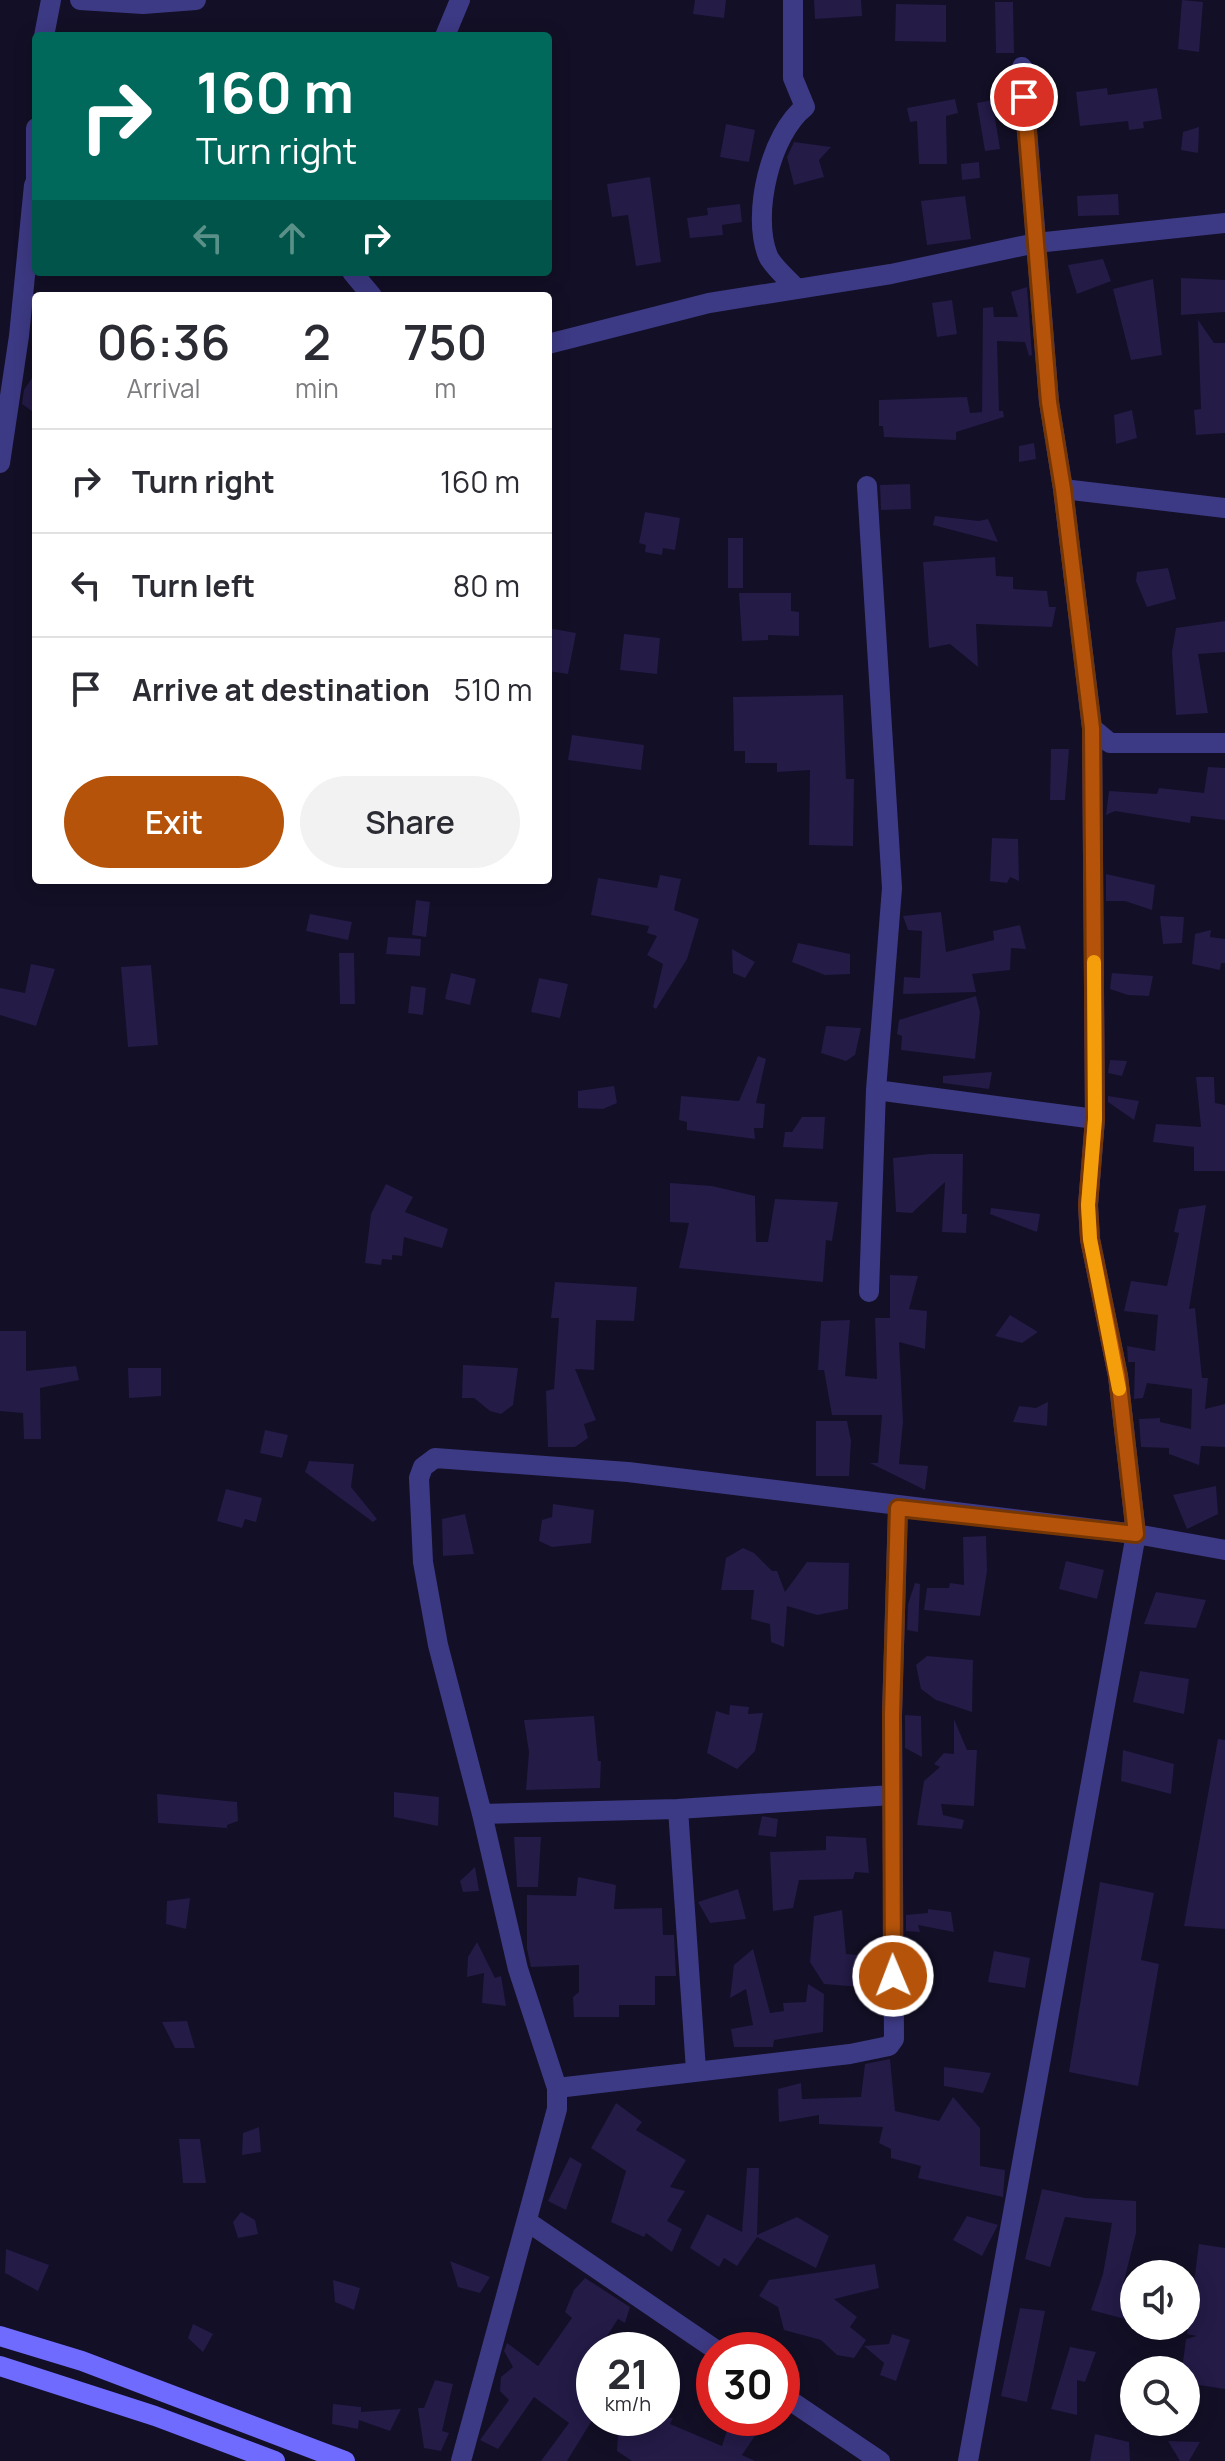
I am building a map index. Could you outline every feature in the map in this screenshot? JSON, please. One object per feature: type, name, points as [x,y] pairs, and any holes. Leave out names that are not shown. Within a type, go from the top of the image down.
[{"type":"street","points":[[45,32],[51,0]]},
{"type":"street","points":[[80,0],[143,4],[196,0]]},
{"type":"street","points":[[447,32],[460,0]]},
{"type":"street","points":[[793,0],[793,78],[805,107],[791,117],[770,166],[761,223],[768,258],[796,288]]},
{"type":"street","points":[[968,2461],[1136,1534],[1118,1376],[1090,1239],[1088,1205],[1095,1119],[1092,728],[1063,489],[1049,402],[1022,67]]},
{"type":"street","points":[[0,463],[19,336],[32,213]]},
{"type":"street","points":[[552,343],[709,303],[891,274],[1036,243],[1225,223]]},
{"type":"street","points":[[355,276],[369,292]]},
{"type":"street","points":[[867,486],[892,888],[876,1090],[869,1292]]},
{"type":"street","points":[[1063,489],[1225,508]]},
{"type":"street","points":[[1092,728],[1110,743],[1225,743]]},
{"type":"street","points":[[876,1090],[1095,1119]]},
{"type":"street","points":[[461,2461],[528,2222],[557,2109],[557,2088],[518,1969],[438,1645],[423,1562],[419,1478],[429,1461],[435,1458],[628,1472],[898,1508],[1136,1534],[1225,1550]]},
{"type":"street","points":[[557,2088],[850,2054],[889,2046],[895,2031],[892,1795],[898,1508]]},
{"type":"street","points":[[482,1814],[678,1809],[892,1795]]},
{"type":"street","points":[[678,1809],[696,2070]]},
{"type":"street","points":[[528,2222],[696,2336]]},
{"type":"street","points":[[0,2336],[82,2361],[345,2461]]},
{"type":"street","points":[[0,2366],[155,2416],[275,2461]]},
{"type":"street","points":[[800,2407],[880,2461]]},
{"type":"building","points":[[695,0],[726,0],[724,18],[693,14]]},
{"type":"building","points":[[814,0],[861,0],[862,16],[815,19]]},
{"type":"building","points":[[1182,0],[1203,2],[1199,52],[1178,49]]},
{"type":"building","points":[[995,2],[1013,2],[1014,53],[996,53]]},
{"type":"building","points":[[896,4],[946,5],[946,42],[895,41]]},
{"type":"building","points":[[1107,88],[1108,95],[1157,88],[1162,119],[1143,122],[1144,128],[1129,130],[1128,121],[1080,126],[1076,92]]},
{"type":"building","points":[[955,99],[958,113],[946,116],[947,164],[919,164],[917,121],[910,122],[907,108]]},
{"type":"building","points":[[992,100],[1000,149],[985,151],[977,103]]},
{"type":"building","points":[[726,124],[755,130],[749,162],[720,157]]},
{"type":"building","points":[[1199,127],[1198,153],[1181,150],[1183,132]]},
{"type":"building","points":[[794,142],[831,147],[819,160],[824,177],[794,185],[787,157]]},
{"type":"building","points":[[979,162],[980,178],[962,180],[961,164]]},
{"type":"building","points":[[650,177],[661,262],[636,266],[628,215],[612,217],[607,184]]},
{"type":"building","points":[[1118,194],[1119,215],[1078,216],[1077,196]]},
{"type":"building","points":[[965,196],[971,239],[927,245],[921,201]]},
{"type":"building","points":[[740,204],[742,222],[722,225],[723,235],[690,238],[687,218],[708,215],[707,208]]},
{"type":"building","points":[[1103,259],[1111,281],[1077,294],[1068,265]]},
{"type":"building","points":[[1181,278],[1225,280],[1225,312],[1181,315]]},
{"type":"building","points":[[1153,279],[1162,355],[1131,360],[1113,289]]},
{"type":"building","points":[[1027,287],[1032,355],[1029,356],[1025,342],[997,341],[999,411],[1003,411],[1004,417],[956,432],[956,440],[884,437],[883,426],[879,426],[879,400],[967,397],[970,413],[982,412],[983,308],[993,307],[994,317],[1018,317],[1011,292]]},
{"type":"building","points":[[952,300],[957,334],[937,337],[932,303]]},
{"type":"building","points":[[1198,320],[1214,343],[1225,343],[1225,433],[1196,435],[1194,410],[1201,409]]},
{"type":"building","points":[[32,378],[32,411],[22,404],[24,390]]},
{"type":"building","points":[[1132,410],[1137,438],[1116,444],[1114,415]]},
{"type":"building","points":[[1034,443],[1036,459],[1019,462],[1019,446]]},
{"type":"building","points":[[910,484],[911,509],[881,510],[880,485]]},
{"type":"building","points":[[645,512],[680,518],[675,550],[663,548],[662,555],[645,552],[646,545],[639,543]]},
{"type":"building","points":[[935,516],[979,521],[988,519],[998,542],[933,525]]},
{"type":"building","points":[[728,538],[743,538],[743,588],[728,588]]},
{"type":"building","points":[[995,557],[996,576],[1013,577],[1013,589],[1047,591],[1049,607],[1056,607],[1052,627],[976,624],[978,667],[950,644],[929,648],[923,562]]},
{"type":"building","points":[[1168,568],[1176,599],[1147,607],[1136,581],[1137,572]]},
{"type":"building","points":[[739,593],[791,593],[791,611],[799,612],[799,636],[768,635],[768,640],[742,641]]},
{"type":"building","points":[[1225,621],[1225,652],[1198,654],[1208,713],[1176,715],[1172,652],[1176,628]]},
{"type":"building","points":[[552,629],[576,633],[568,674],[552,672]]},
{"type":"building","points":[[624,634],[660,638],[657,674],[620,670]]},
{"type":"building","points":[[843,695],[846,779],[854,779],[853,846],[809,845],[810,770],[777,772],[777,763],[745,763],[745,751],[734,751],[733,697]]},
{"type":"building","points":[[572,735],[644,745],[641,770],[568,760]]},
{"type":"building","points":[[1051,749],[1069,749],[1065,800],[1050,800]]},
{"type":"building","points":[[1208,767],[1225,768],[1225,820],[1191,816],[1190,823],[1115,811],[1106,815],[1109,791],[1157,794],[1159,788],[1204,793]]},
{"type":"building","points":[[992,838],[1018,839],[1019,881],[1010,877],[1007,883],[990,881]]},
{"type":"building","points":[[1106,874],[1155,885],[1152,910],[1125,901],[1106,901]]},
{"type":"building","points":[[660,875],[681,879],[674,910],[699,919],[687,959],[656,1009],[653,1007],[663,964],[647,955],[657,936],[647,933],[649,926],[591,915],[598,878],[657,888]]},
{"type":"building","points":[[416,900],[430,902],[426,937],[412,935]]},
{"type":"building","points":[[941,912],[946,952],[994,940],[993,931],[1020,925],[1026,949],[1011,948],[1010,970],[972,974],[976,992],[903,994],[904,977],[920,978],[922,931],[908,930],[903,916]]},
{"type":"building","points":[[310,914],[352,922],[348,940],[306,931]]},
{"type":"building","points":[[1160,916],[1184,917],[1182,943],[1163,944]]},
{"type":"building","points":[[1211,930],[1210,937],[1225,939],[1225,963],[1221,963],[1220,970],[1192,964],[1195,934]]},
{"type":"building","points":[[388,937],[421,939],[420,956],[386,954]]},
{"type":"building","points":[[798,943],[850,954],[850,974],[825,975],[792,962]]},
{"type":"building","points":[[732,949],[755,962],[745,978],[733,973]]},
{"type":"building","points":[[339,953],[354,953],[355,1004],[340,1004]]},
{"type":"building","points":[[31,964],[55,969],[36,1026],[0,1015],[0,988],[25,993]]},
{"type":"building","points":[[151,965],[158,1045],[128,1047],[121,967]]},
{"type":"building","points":[[451,973],[476,979],[470,1005],[445,999]]},
{"type":"building","points":[[1112,973],[1153,976],[1149,996],[1128,995],[1110,989]]},
{"type":"building","points":[[539,978],[568,984],[560,1018],[531,1012]]},
{"type":"building","points":[[411,986],[426,988],[423,1015],[408,1013]]},
{"type":"building","points":[[976,996],[980,1012],[975,1059],[901,1050],[902,1036],[897,1034],[899,1020]]},
{"type":"building","points":[[826,1026],[861,1028],[855,1055],[846,1061],[821,1053]]},
{"type":"building","points":[[758,1056],[766,1059],[756,1103],[765,1104],[763,1128],[754,1128],[755,1139],[687,1130],[687,1122],[679,1120],[681,1096],[739,1101]]},
{"type":"building","points":[[1110,1060],[1127,1061],[1122,1076],[1108,1073]]},
{"type":"building","points":[[992,1072],[989,1089],[943,1083],[943,1076]]},
{"type":"building","points":[[1196,1077],[1214,1077],[1215,1103],[1225,1105],[1225,1171],[1194,1171],[1194,1147],[1153,1142],[1156,1124],[1201,1127]]},
{"type":"building","points":[[614,1086],[617,1103],[603,1109],[578,1108],[578,1091]]},
{"type":"building","points":[[1108,1096],[1139,1101],[1134,1120],[1108,1102]]},
{"type":"building","points":[[802,1117],[825,1117],[823,1149],[783,1147],[785,1132],[792,1132]]},
{"type":"building","points":[[963,1154],[962,1214],[967,1214],[966,1233],[942,1232],[945,1182],[912,1213],[896,1212],[893,1158]]},
{"type":"building","points":[[670,1183],[712,1186],[755,1196],[756,1242],[768,1242],[775,1199],[838,1202],[832,1241],[826,1240],[823,1282],[679,1268],[689,1223],[670,1222]]},
{"type":"building","points":[[386,1184],[413,1197],[405,1212],[448,1229],[442,1248],[404,1237],[402,1256],[392,1255],[392,1260],[382,1259],[381,1265],[365,1263],[371,1214]]},
{"type":"building","points":[[1206,1205],[1189,1309],[1195,1308],[1202,1378],[1208,1378],[1205,1409],[1225,1404],[1225,1447],[1201,1446],[1199,1465],[1169,1454],[1169,1448],[1141,1447],[1139,1419],[1160,1418],[1160,1422],[1191,1429],[1192,1389],[1147,1383],[1143,1398],[1134,1399],[1135,1362],[1128,1362],[1127,1346],[1155,1351],[1158,1315],[1124,1311],[1131,1281],[1167,1286],[1179,1233],[1174,1232],[1179,1209]]},
{"type":"building","points":[[991,1208],[1040,1214],[1037,1232],[990,1214]]},
{"type":"building","points":[[890,1275],[918,1276],[909,1309],[927,1311],[925,1349],[899,1342],[903,1422],[899,1464],[928,1466],[925,1490],[870,1463],[878,1463],[882,1415],[832,1415],[824,1370],[818,1370],[821,1321],[850,1320],[845,1376],[877,1379],[875,1318],[890,1318]]},
{"type":"building","points":[[555,1282],[637,1287],[634,1321],[596,1320],[594,1370],[575,1369],[596,1420],[584,1424],[588,1438],[575,1447],[548,1447],[546,1391],[554,1389],[559,1318],[551,1318]]},
{"type":"building","points":[[1010,1315],[1038,1332],[1022,1343],[995,1336]]},
{"type":"building","points":[[0,1331],[26,1331],[26,1371],[76,1366],[79,1380],[40,1388],[41,1439],[24,1439],[23,1413],[0,1411]]},
{"type":"building","points":[[463,1365],[518,1368],[513,1405],[501,1414],[490,1411],[474,1398],[462,1398]]},
{"type":"building","points":[[128,1368],[161,1368],[161,1396],[129,1398]]},
{"type":"building","points":[[1048,1402],[1047,1426],[1013,1422],[1019,1406],[1036,1408]]},
{"type":"building","points":[[816,1421],[847,1421],[851,1441],[849,1476],[816,1476]]},
{"type":"building","points":[[265,1430],[288,1435],[282,1458],[260,1453]]},
{"type":"building","points":[[309,1461],[354,1464],[351,1487],[377,1519],[373,1522],[305,1472]]},
{"type":"building","points":[[1216,1486],[1218,1514],[1187,1529],[1173,1495]]},
{"type":"building","points":[[226,1489],[262,1498],[256,1522],[245,1519],[242,1528],[217,1521]]},
{"type":"building","points":[[553,1504],[594,1510],[591,1543],[552,1547],[539,1541],[542,1520],[552,1517]]},
{"type":"building","points":[[465,1514],[474,1554],[443,1556],[442,1519]]},
{"type":"building","points":[[986,1536],[987,1571],[980,1616],[924,1610],[927,1588],[949,1588],[950,1583],[964,1585],[963,1537]]},
{"type":"building","points":[[743,1548],[754,1553],[772,1571],[777,1571],[785,1592],[807,1562],[849,1563],[848,1609],[817,1615],[787,1606],[784,1647],[771,1642],[770,1624],[751,1619],[754,1590],[721,1590],[726,1558]]},
{"type":"building","points":[[1066,1561],[1104,1570],[1097,1599],[1059,1589]]},
{"type":"building","points":[[915,1583],[920,1584],[918,1632],[907,1630],[908,1604]]},
{"type":"building","points":[[1156,1592],[1206,1600],[1196,1628],[1144,1624]]},
{"type":"building","points":[[927,1656],[973,1660],[972,1712],[936,1700],[921,1689],[916,1665]]},
{"type":"building","points":[[1140,1671],[1189,1679],[1184,1714],[1133,1702]]},
{"type":"building","points":[[730,1705],[749,1707],[748,1714],[763,1713],[755,1751],[737,1769],[707,1753],[716,1711],[729,1715]]},
{"type":"building","points":[[905,1715],[921,1716],[922,1757],[905,1748]]},
{"type":"building","points":[[594,1716],[598,1761],[601,1761],[600,1788],[526,1790],[529,1752],[524,1720]]},
{"type":"building","points":[[954,1719],[967,1750],[977,1750],[974,1806],[941,1804],[943,1815],[964,1820],[962,1829],[917,1825],[924,1781],[940,1767],[934,1764],[944,1753],[954,1754]]},
{"type":"building","points":[[1218,1739],[1225,1740],[1225,1929],[1184,1926]]},
{"type":"building","points":[[1123,1750],[1174,1764],[1171,1794],[1121,1781]]},
{"type":"building","points":[[394,1792],[439,1797],[438,1826],[394,1817]]},
{"type":"building","points":[[157,1794],[237,1802],[238,1821],[227,1825],[227,1828],[158,1823]]},
{"type":"building","points":[[762,1816],[778,1819],[776,1837],[758,1835]]},
{"type":"building","points":[[826,1836],[866,1838],[869,1873],[855,1872],[853,1879],[799,1880],[793,1908],[773,1911],[770,1852],[826,1850]]},
{"type":"building","points":[[514,1837],[541,1837],[538,1887],[517,1887]]},
{"type":"building","points":[[475,1867],[479,1891],[463,1892],[460,1881]]},
{"type":"building","points":[[578,1877],[616,1885],[614,1909],[662,1908],[663,1935],[674,1935],[676,1976],[655,1976],[655,2005],[619,2005],[619,2017],[574,2017],[573,1997],[579,1992],[579,1965],[531,1967],[527,1949],[527,1895],[576,1896]]},
{"type":"building","points":[[1100,1882],[1154,1893],[1141,1960],[1159,1964],[1138,2086],[1069,2072]]},
{"type":"building","points":[[738,1889],[746,1919],[710,1923],[698,1902]]},
{"type":"building","points":[[190,1898],[186,1929],[166,1924],[167,1901]]},
{"type":"building","points":[[928,1909],[951,1912],[954,1932],[918,1925],[920,1932],[906,1931],[906,1915],[928,1913]]},
{"type":"building","points":[[842,1910],[846,1954],[868,1956],[860,1987],[824,1984],[810,1962],[814,1916]]},
{"type":"building","points":[[477,1942],[495,1978],[501,1976],[506,2006],[482,2003],[484,1973],[467,1977],[468,1957]]},
{"type":"building","points":[[753,1949],[770,2013],[784,2011],[783,2003],[806,2002],[808,1984],[824,1994],[823,2032],[774,2040],[773,2047],[734,2047],[731,2029],[753,2025],[746,1989],[730,1998],[734,1965]]},
{"type":"building","points":[[994,1951],[1030,1958],[1025,1988],[988,1982]]},
{"type":"building","points":[[187,2021],[195,2048],[175,2048],[162,2022]]},
{"type":"building","points":[[890,2059],[895,2111],[939,2121],[953,2097],[980,2128],[980,2166],[1005,2170],[1003,2197],[918,2178],[921,2166],[891,2158],[891,2149],[879,2143],[883,2127],[819,2124],[819,2115],[779,2122],[778,2089],[801,2083],[802,2099],[861,2097],[865,2064]]},
{"type":"building","points":[[944,2067],[991,2073],[983,2093],[944,2086]]},
{"type":"building","points":[[616,2103],[642,2122],[636,2130],[686,2160],[670,2187],[685,2191],[667,2221],[682,2229],[672,2252],[646,2233],[644,2237],[611,2222],[626,2171],[591,2148]]},
{"type":"building","points":[[259,2127],[261,2152],[242,2155],[243,2133]]},
{"type":"building","points":[[179,2139],[200,2139],[206,2183],[183,2183]]},
{"type":"building","points":[[570,2157],[582,2164],[566,2210],[548,2201]]},
{"type":"building","points":[[747,2168],[759,2168],[757,2235],[797,2217],[829,2236],[816,2268],[757,2237],[737,2266],[724,2258],[719,2267],[690,2248],[707,2214],[742,2232]]},
{"type":"building","points":[[1042,2189],[1085,2198],[1136,2201],[1136,2233],[1129,2260],[1120,2260],[1120,2318],[1091,2310],[1103,2274],[1112,2223],[1065,2217],[1050,2267],[1025,2259]]},
{"type":"building","points":[[241,2212],[255,2220],[258,2234],[238,2238],[233,2222]]},
{"type":"building","points":[[967,2216],[998,2225],[982,2256],[953,2240]]},
{"type":"building","points":[[1199,2244],[1225,2248],[1225,2389],[1200,2385],[1200,2356],[1184,2356],[1186,2340],[1200,2340],[1200,2260],[1197,2260]]},
{"type":"building","points":[[6,2249],[49,2265],[38,2291],[5,2273]]},
{"type":"building","points":[[450,2261],[490,2277],[480,2293],[458,2287]]},
{"type":"building","points":[[875,2264],[879,2288],[834,2299],[857,2317],[850,2327],[866,2340],[854,2358],[837,2355],[821,2340],[784,2330],[778,2307],[759,2296],[769,2280]]},
{"type":"building","points":[[585,2278],[630,2307],[625,2323],[618,2319],[610,2332],[576,2332],[576,2436],[582,2436],[567,2461],[541,2461],[569,2423],[534,2397],[498,2449],[480,2440],[509,2400],[500,2391],[501,2377],[513,2367],[504,2351],[507,2343],[538,2366],[572,2318],[565,2312],[574,2290]]},
{"type":"building","points":[[333,2280],[360,2288],[354,2310],[335,2302]]},
{"type":"building","points":[[1020,2308],[1045,2311],[1027,2402],[1001,2396]]},
{"type":"building","points":[[193,2324],[213,2334],[203,2352],[188,2338]]},
{"type":"building","points":[[892,2334],[910,2340],[896,2381],[880,2375],[884,2363],[864,2346],[889,2344]]},
{"type":"building","points":[[1070,2347],[1096,2352],[1085,2382],[1077,2380],[1077,2415],[1051,2409]]},
{"type":"building","points":[[435,2380],[453,2384],[442,2431],[449,2433],[441,2451],[424,2448],[418,2408],[424,2408]]},
{"type":"building","points":[[333,2404],[361,2407],[361,2412],[401,2409],[390,2431],[359,2420],[358,2429],[332,2424]]},
{"type":"building","points":[[680,2428],[722,2446],[725,2436],[755,2436],[742,2455],[755,2461],[632,2461],[617,2451],[618,2436],[680,2436]]},
{"type":"building","points":[[1095,2434],[1129,2442],[1130,2461],[1090,2461]]},
{"type":"building","points":[[1168,2441],[1200,2442],[1189,2461],[1180,2461]]},
{"type":"slow traffic","points":[[1094,962],[1095,1119],[1088,1205],[1090,1239],[1119,1389]]},
{"type":"route","points":[[893,1976],[892,1715],[898,1508],[1136,1534],[1118,1376],[1090,1239],[1088,1205],[1095,1119],[1092,728],[1063,489],[1049,402],[1024,97]]}]
